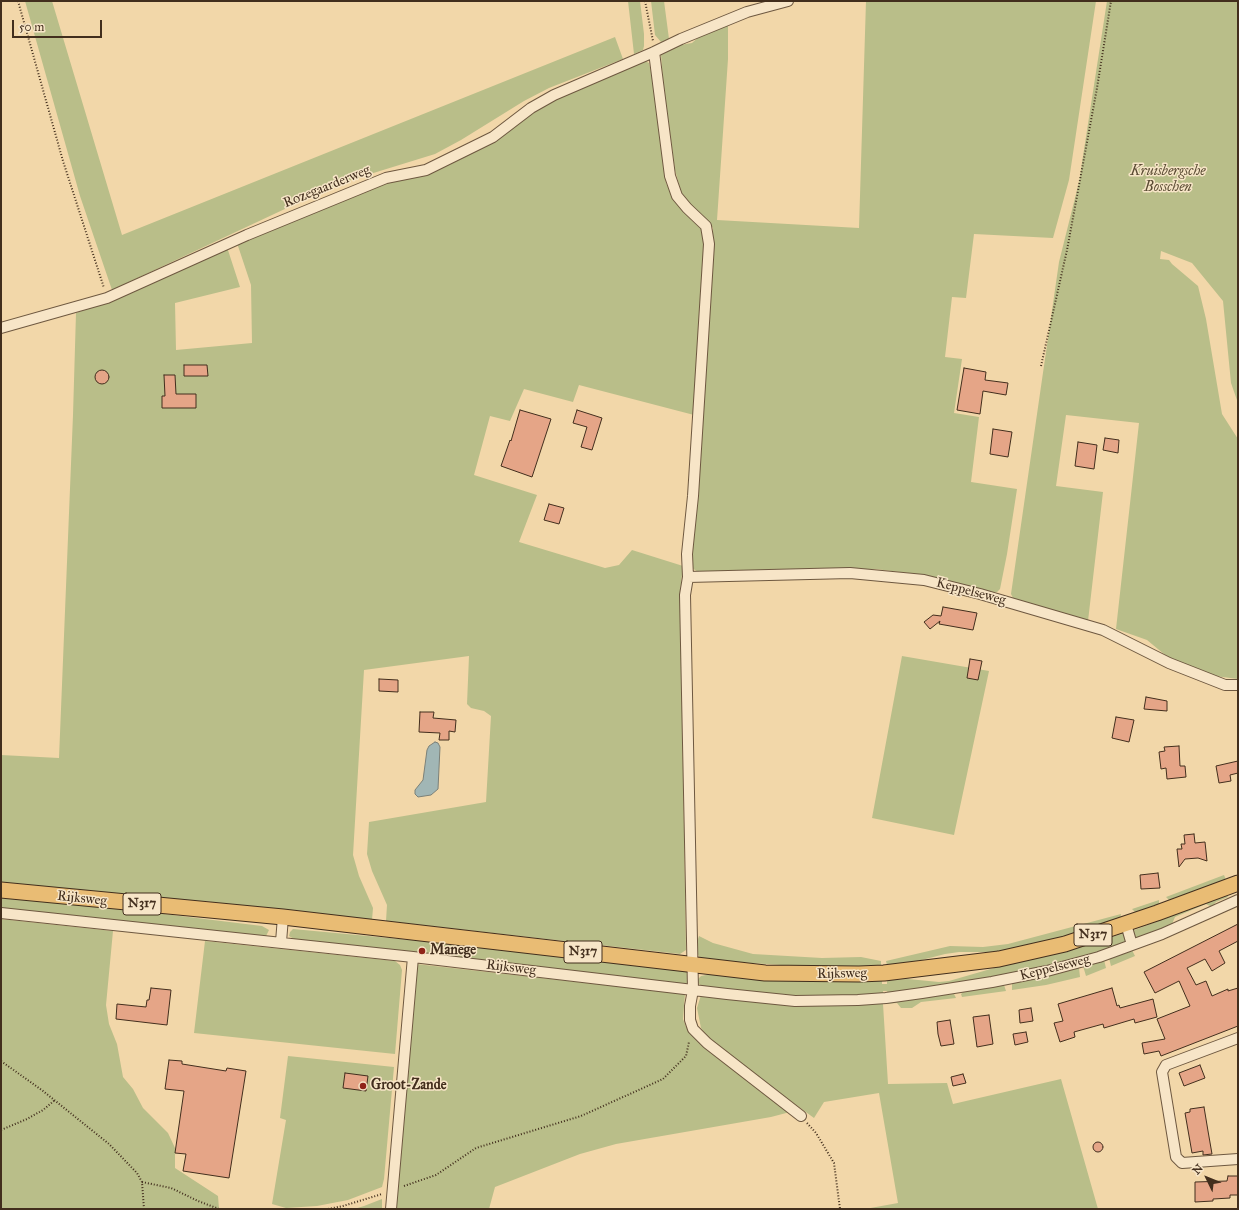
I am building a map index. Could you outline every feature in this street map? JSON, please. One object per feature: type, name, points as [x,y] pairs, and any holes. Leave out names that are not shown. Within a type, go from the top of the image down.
[{"type":"main road","name":"Keppelseweg","points":[[944,966],[999,959],[1057,946],[1126,924],[1238,883]]},
{"type":"main road","name":"Rijksweg","points":[[1,890],[282,917],[765,973],[859,974],[884,973],[944,966]]},
{"type":"street","name":"Rozegaarderweg","points":[[1,328],[107,298],[247,235],[386,178],[426,170],[493,137],[531,108],[554,95],[654,52],[680,39],[747,12],[788,1]]},
{"type":"street","points":[[654,52],[670,176],[678,196],[687,208],[706,226],[709,244],[693,496],[686,554],[688,577],[685,596],[693,965],[693,990],[690,1006],[690,1020],[693,1029],[707,1043],[801,1116]]},
{"type":"street","name":"Keppelseweg","points":[[688,577],[850,573],[924,580],[980,594],[1103,630],[1169,663],[1225,685],[1238,685]]},
{"type":"street","name":"Keppelseweg","points":[[886,998],[992,982],[1046,971],[1099,957],[1162,934],[1238,900]]},
{"type":"street","name":"Rijksweg","points":[[1,913],[281,942],[795,1001],[886,998]]},
{"type":"street","points":[[281,942],[282,917]]},
{"type":"street","points":[[1126,924],[1132,945]]},
{"type":"street","points":[[391,1209],[413,957]]},
{"type":"street","points":[[1238,1038],[1166,1065],[1162,1072],[1176,1157],[1182,1162],[1238,1159]]},
{"type":"path","points":[[18,1],[63,161],[107,298]]},
{"type":"path","points":[[645,1],[654,52]]},
{"type":"path","points":[[1041,366],[1068,242],[1097,88],[1111,1]]},
{"type":"path","points":[[328,1209],[343,1206],[436,1175],[476,1148],[581,1116],[663,1079],[686,1056],[693,1029]]},
{"type":"path","points":[[1,1061],[55,1100],[109,1144],[137,1172],[142,1182],[144,1209]]},
{"type":"path","points":[[1,1130],[27,1120],[55,1100]]},
{"type":"path","points":[[801,1116],[816,1133],[834,1162],[840,1209]]},
{"type":"path","points":[[142,1182],[171,1188],[219,1209]]},
{"type":"green space","points":[[25,1],[52,1],[122,235],[615,37],[623,59],[549,88],[524,101],[461,140],[435,154],[354,179],[304,200],[112,290],[80,196]]},
{"type":"green space","points":[[628,1],[640,1],[644,34],[643,50],[634,54]]},
{"type":"green space","points":[[651,1],[664,1],[669,39],[661,42],[655,35]]},
{"type":"green space","points":[[866,1],[1096,1],[1069,180],[1053,238],[974,234],[966,298],[952,297],[945,357],[962,359],[954,413],[979,417],[971,482],[1017,489],[1007,554],[1000,589],[997,592],[917,574],[875,569],[698,572],[692,568],[690,555],[698,497],[713,228],[687,201],[681,192],[675,170],[661,55],[680,45],[692,43],[701,35],[728,24],[728,59],[717,220],[859,228]]},
{"type":"green space","name":"Kruisbergsche Bosschen","points":[[1107,1],[1238,1],[1238,403],[1231,383],[1223,301],[1192,263],[1161,251],[1160,259],[1169,260],[1198,286],[1206,319],[1222,414],[1238,439],[1238,679],[1215,676],[1170,659],[1147,640],[1116,629],[1139,423],[1066,415],[1056,486],[1103,492],[1088,621],[1013,598],[1011,594],[1059,262],[1079,182]]},
{"type":"green space","points":[[645,61],[649,63],[652,76],[666,183],[674,199],[689,217],[703,229],[704,246],[694,415],[579,385],[573,402],[524,389],[510,421],[490,416],[474,475],[537,495],[519,542],[605,568],[619,565],[632,550],[683,566],[680,592],[686,950],[680,954],[386,921],[387,905],[372,871],[367,854],[369,822],[486,802],[491,716],[484,711],[471,708],[467,704],[469,656],[364,670],[353,855],[359,876],[373,908],[372,920],[203,901],[195,902],[1,884],[1,755],[59,758],[76,313],[101,304],[226,244],[240,287],[175,303],[176,350],[252,343],[251,285],[236,240],[421,168],[478,142],[542,101]]},
{"type":"green space","points":[[902,656],[989,671],[954,835],[872,818]]},
{"type":"green space","points":[[1224,875],[1226,880],[1169,900],[1166,897]]},
{"type":"green space","points":[[1227,895],[1228,897],[1216,902],[1212,907],[1206,904],[1175,917],[1172,924],[1135,941],[1132,931]]},
{"type":"green space","points":[[1,898],[123,909],[262,926],[269,930],[266,936],[1,909]]},
{"type":"green space","points":[[1159,900],[1159,905],[1136,913],[1132,909]]},
{"type":"green space","points":[[1121,914],[1120,919],[1059,938],[1009,950],[959,952],[906,964],[887,965],[886,961],[950,946],[983,947],[1008,944]]},
{"type":"green space","points":[[1,919],[113,931],[106,1005],[109,1024],[117,1044],[123,1077],[133,1089],[143,1108],[168,1133],[175,1148],[175,1168],[218,1196],[219,1209],[1,1209]]},
{"type":"green space","points":[[293,929],[485,947],[685,969],[688,976],[688,986],[294,939],[289,936]]},
{"type":"green space","points":[[1125,933],[1128,943],[1079,959],[1036,970],[961,983],[919,988],[888,994],[887,991],[883,991],[883,995],[779,995],[703,987],[698,983],[698,979],[701,976],[711,974],[766,979],[882,980],[882,984],[887,984],[887,980],[908,979],[939,982],[949,981],[1001,966],[1087,945]]},
{"type":"green space","points":[[699,936],[713,943],[753,954],[822,958],[861,957],[881,961],[881,966],[825,968],[707,960],[700,958],[697,953],[696,945]]},
{"type":"green space","points":[[205,941],[395,961],[400,965],[402,970],[395,1054],[194,1033]]},
{"type":"green space","points":[[1132,950],[1135,956],[1111,966],[1109,958]]},
{"type":"green space","points":[[1104,960],[1106,968],[1086,976],[1083,966]]},
{"type":"green space","points":[[416,964],[685,994],[683,1019],[686,1027],[693,1035],[790,1112],[771,1117],[616,1144],[580,1154],[495,1187],[489,1209],[395,1209]]},
{"type":"green space","points":[[1079,968],[1080,977],[1046,985],[1012,990],[1012,983],[1045,977]]},
{"type":"green space","points":[[1004,985],[1006,991],[962,997],[961,994],[964,991]]},
{"type":"green space","points":[[954,994],[956,998],[921,1002],[912,1008],[901,1008],[897,1003],[883,1004],[888,1084],[947,1083],[953,1104],[1061,1079],[1098,1209],[865,1209],[898,1203],[879,1093],[824,1102],[814,1118],[713,1044],[701,1028],[697,1008],[701,995],[734,998],[926,996]]},
{"type":"green space","points":[[288,1056],[394,1067],[382,1187],[348,1200],[317,1206],[286,1208],[272,1204],[286,1120],[280,1118]]},
{"type":"green space","points":[[382,1199],[382,1209],[354,1209],[364,1206]]},
{"type":"shaded area","points":[[435,742],[438,743],[440,747],[438,789],[431,795],[418,797],[415,794],[415,790],[423,780],[427,750],[429,746]]},
{"type":"building","points":[[184,365],[207,365],[208,376],[184,376]]},
{"type":"building","points":[[964,368],[986,372],[985,380],[1008,383],[1006,395],[983,391],[980,414],[957,410]]},
{"type":"building","points":[[99,370],[105,370],[109,374],[109,380],[105,384],[99,384],[95,380],[95,374]]},
{"type":"building","points":[[164,375],[175,375],[176,394],[196,394],[196,408],[162,408],[162,396],[165,396]]},
{"type":"building","points":[[520,410],[551,419],[532,477],[501,466],[510,440],[511,441]]},
{"type":"building","points":[[577,410],[602,418],[592,450],[581,447],[587,427],[573,423]]},
{"type":"building","points":[[993,429],[1012,432],[1008,457],[990,454]]},
{"type":"building","points":[[1105,438],[1119,440],[1118,453],[1103,450]]},
{"type":"building","points":[[1078,442],[1097,445],[1094,469],[1075,466]]},
{"type":"building","points":[[549,504],[564,508],[559,524],[544,520]]},
{"type":"building","points":[[943,607],[977,613],[973,630],[939,624],[940,621],[930,629],[924,622],[933,615],[941,616]]},
{"type":"building","points":[[970,659],[982,661],[978,680],[967,678]]},
{"type":"building","points":[[379,679],[398,680],[398,692],[379,691]]},
{"type":"building","points":[[1146,697],[1167,701],[1167,711],[1144,709]]},
{"type":"building","points":[[420,712],[434,712],[433,718],[456,720],[455,732],[449,731],[449,740],[439,740],[440,733],[419,732]]},
{"type":"building","points":[[1116,717],[1134,720],[1129,742],[1112,738]]},
{"type":"building","points":[[1179,746],[1180,766],[1185,766],[1186,777],[1167,779],[1166,768],[1161,769],[1159,752],[1165,751],[1164,747]]},
{"type":"building","points":[[1238,761],[1238,773],[1230,775],[1231,781],[1219,783],[1216,766]]},
{"type":"building","points":[[1194,834],[1195,843],[1205,842],[1207,861],[1198,858],[1185,859],[1179,867],[1177,849],[1182,849],[1181,844],[1185,844],[1184,835]]},
{"type":"building","points":[[1158,873],[1160,888],[1141,889],[1140,875]]},
{"type":"building","points":[[1238,924],[1238,941],[1219,951],[1225,963],[1212,971],[1205,959],[1187,968],[1196,985],[1206,981],[1212,996],[1228,989],[1228,991],[1238,988],[1238,1026],[1161,1056],[1159,1051],[1144,1054],[1142,1043],[1165,1039],[1157,1019],[1190,1006],[1179,981],[1155,993],[1144,972]]},
{"type":"building","points":[[151,988],[171,990],[167,1025],[116,1019],[117,1004],[146,1007]]},
{"type":"building","points":[[1112,988],[1117,1006],[1119,1005],[1120,1008],[1153,999],[1157,1017],[1135,1023],[1134,1019],[1104,1028],[1103,1024],[1074,1032],[1075,1037],[1060,1042],[1054,1023],[1063,1021],[1058,1004]]},
{"type":"building","points":[[1031,1008],[1033,1021],[1020,1023],[1019,1010]]},
{"type":"building","points":[[989,1015],[993,1044],[977,1047],[973,1017]]},
{"type":"building","points":[[950,1020],[954,1044],[941,1046],[937,1022]]},
{"type":"building","points":[[1026,1032],[1028,1042],[1015,1045],[1013,1034]]},
{"type":"building","points":[[169,1060],[182,1061],[182,1064],[226,1071],[227,1068],[246,1071],[229,1178],[183,1171],[186,1154],[175,1153],[184,1091],[165,1089]]},
{"type":"building","points":[[1200,1065],[1205,1078],[1184,1086],[1179,1073]]},
{"type":"building","points":[[345,1073],[368,1076],[366,1091],[343,1088]]},
{"type":"building","points":[[963,1074],[966,1083],[953,1086],[951,1077]]},
{"type":"building","points":[[1204,1107],[1212,1154],[1203,1155],[1203,1151],[1192,1153],[1185,1113],[1190,1112],[1190,1109]]},
{"type":"building","points":[[1096,1142],[1100,1142],[1102,1143],[1102,1151],[1096,1152],[1093,1149],[1093,1145]]},
{"type":"building","points":[[1228,1176],[1238,1176],[1238,1195],[1230,1195],[1230,1198],[1213,1199],[1213,1201],[1195,1202],[1195,1182],[1227,1181]]},
{"type":"place","name":"Manege","points":[[422,951]]},
{"type":"place","name":"Groot-Zande","points":[[363,1086]]}]
